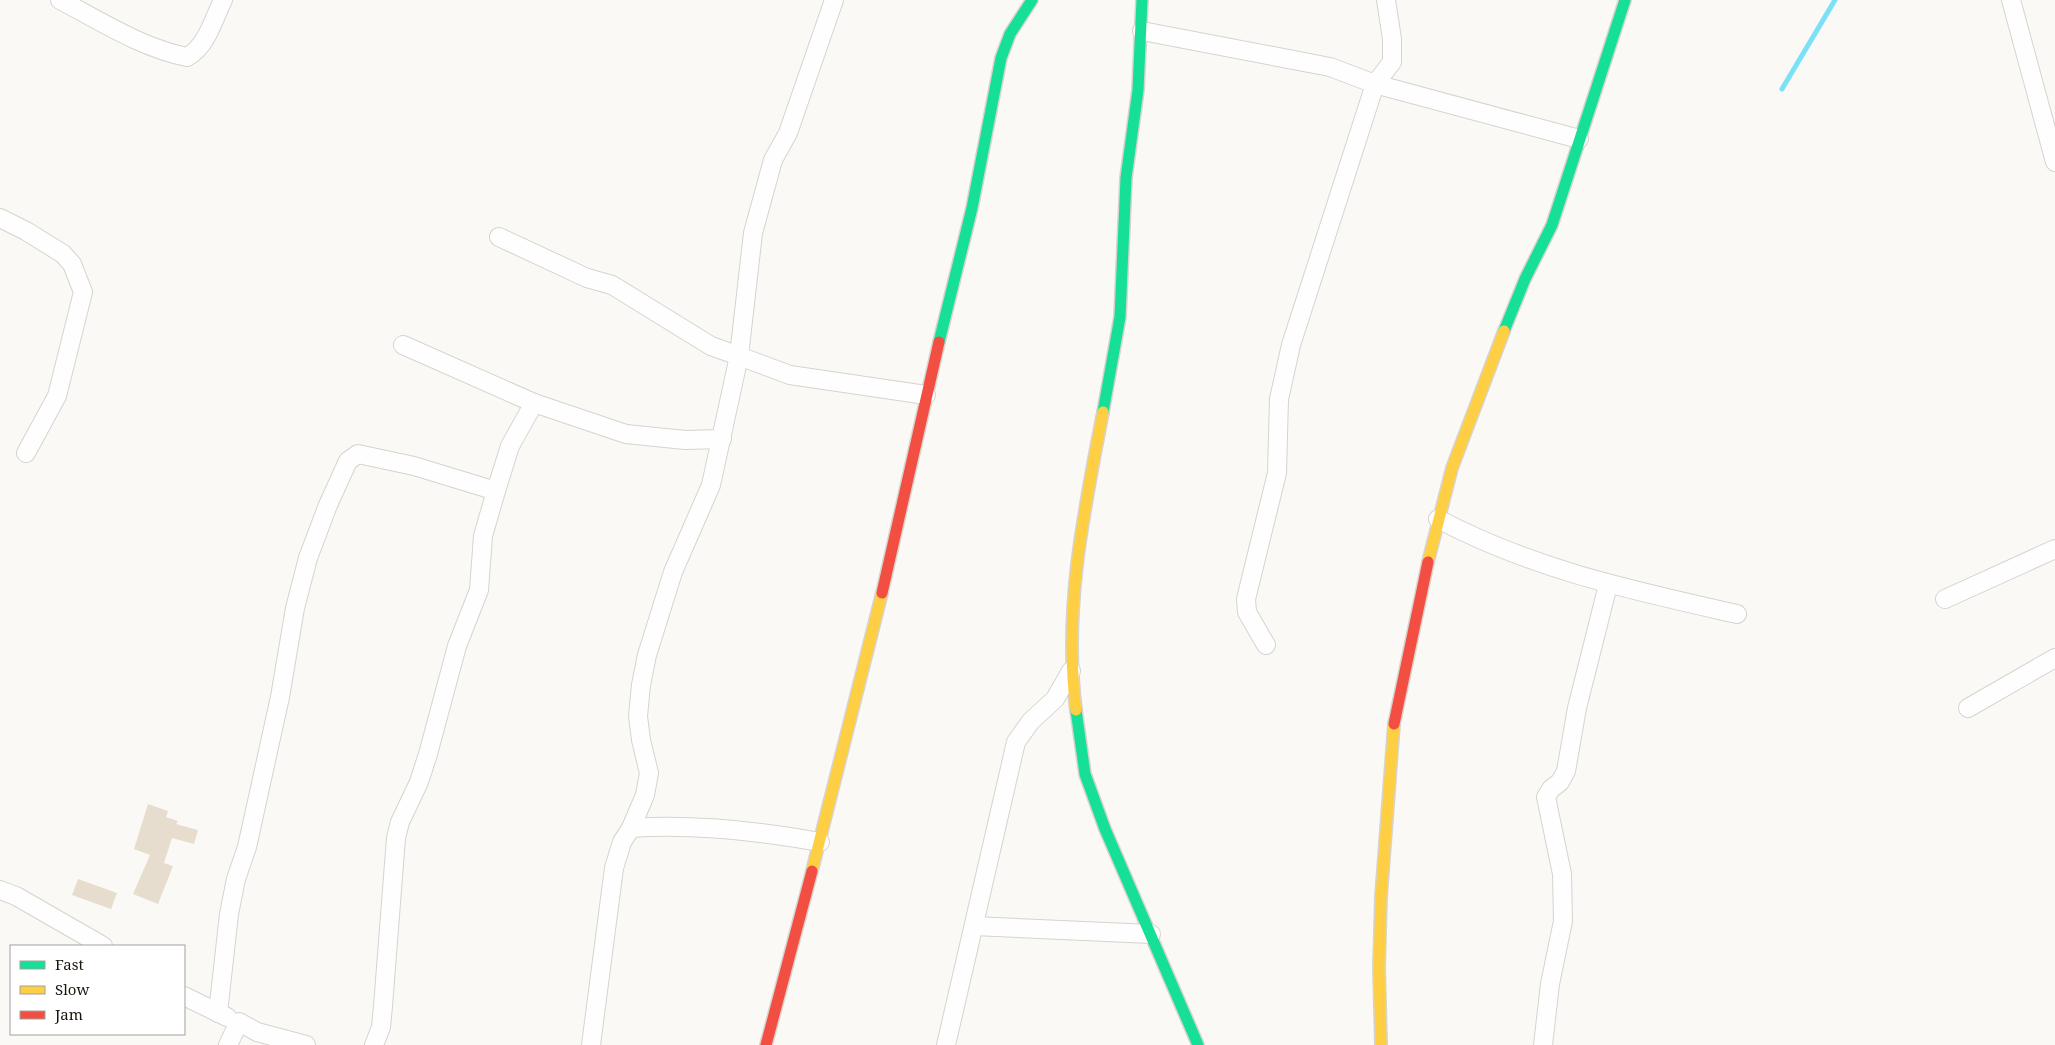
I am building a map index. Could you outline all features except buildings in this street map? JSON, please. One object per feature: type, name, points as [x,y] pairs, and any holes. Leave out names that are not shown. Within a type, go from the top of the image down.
[{"type":"street","points":[[60,0],[127,34],[173,54],[187,57],[197,51],[223,0]]},
{"type":"street","points":[[591,1045],[614,868],[622,842],[631,828],[645,795],[649,773],[641,740],[638,716],[640,685],[672,572],[711,485],[739,356],[753,233],[772,160],[788,133],[834,0]]},
{"type":"street","points":[[766,1045],[820,842],[898,522],[926,395],[972,208],[1001,58],[1010,34],[1032,0]]},
{"type":"street","points":[[1142,0],[1138,90],[1126,178],[1120,317],[1084,518],[1071,616],[1071,671],[1085,774],[1105,829],[1198,1045]]},
{"type":"street","points":[[1266,645],[1247,612],[1246,598],[1277,473],[1279,399],[1291,346],[1376,84],[1392,62],[1392,39],[1386,0]]},
{"type":"street","points":[[1380,1045],[1379,949],[1391,738],[1400,688],[1438,519],[1452,468],[1480,393],[1525,279],[1552,225],[1625,0]]},
{"type":"street","points":[[2011,0],[2055,162]]},
{"type":"street","points":[[1142,31],[1330,67],[1376,84],[1579,139]]},
{"type":"street","points":[[0,218],[63,254],[72,264],[83,292],[57,396],[26,453]]},
{"type":"street","points":[[499,237],[587,278],[612,285],[711,346],[790,375],[926,395]]},
{"type":"street","points":[[403,345],[534,403],[626,434],[685,440],[722,439]]},
{"type":"street","points":[[374,1045],[381,1027],[396,838],[400,822],[419,782],[457,646],[479,590],[484,536],[510,446],[534,403]]},
{"type":"street","points":[[218,1013],[229,914],[280,698],[295,608],[308,558],[328,505],[348,461],[358,454],[384,458],[496,491]]},
{"type":"street","points":[[1438,519],[1550,568],[1608,585],[1737,614]]},
{"type":"street","points":[[1945,599],[2055,549]]},
{"type":"street","points":[[1543,1045],[1550,984],[1563,921],[1562,874],[1546,797],[1551,789],[1560,782],[1566,771],[1577,708],[1608,585]]},
{"type":"street","points":[[1968,708],[2055,658]]},
{"type":"street","points":[[946,1045],[1016,742],[1031,721],[1054,699],[1071,671]]},
{"type":"street","points":[[631,828],[695,828],[750,832],[820,842]]},
{"type":"street","points":[[0,890],[16,896],[101,945]]},
{"type":"street","points":[[974,926],[1151,934]]},
{"type":"street","points":[[185,996],[258,1032],[306,1045]]},
{"type":"street","points":[[228,1045],[239,1022]]},
{"type":"waterway","points":[[1782,89],[1835,0]]},
{"type":"traffic: fast","points":[[939,342],[972,208],[1001,58],[1010,34],[1032,0]]},
{"type":"traffic: fast","points":[[1103,412],[1120,317],[1126,178],[1138,90],[1142,0]]},
{"type":"traffic: fast","points":[[1504,331],[1525,279],[1552,225],[1625,0]]},
{"type":"traffic: fast","points":[[1076,710],[1085,774],[1105,829],[1198,1045]]},
{"type":"traffic: slow","points":[[1428,562],[1452,468],[1504,331]]},
{"type":"traffic: slow","points":[[1076,710],[1072,635],[1074,598],[1083,523],[1103,412]]},
{"type":"traffic: slow","points":[[812,871],[882,593]]},
{"type":"traffic: slow","points":[[1381,1045],[1379,967],[1381,897],[1394,724]]},
{"type":"traffic: jam","points":[[882,593],[939,342]]},
{"type":"traffic: jam","points":[[1394,724],[1428,562]]},
{"type":"traffic: jam","points":[[766,1045],[812,871]]}]
